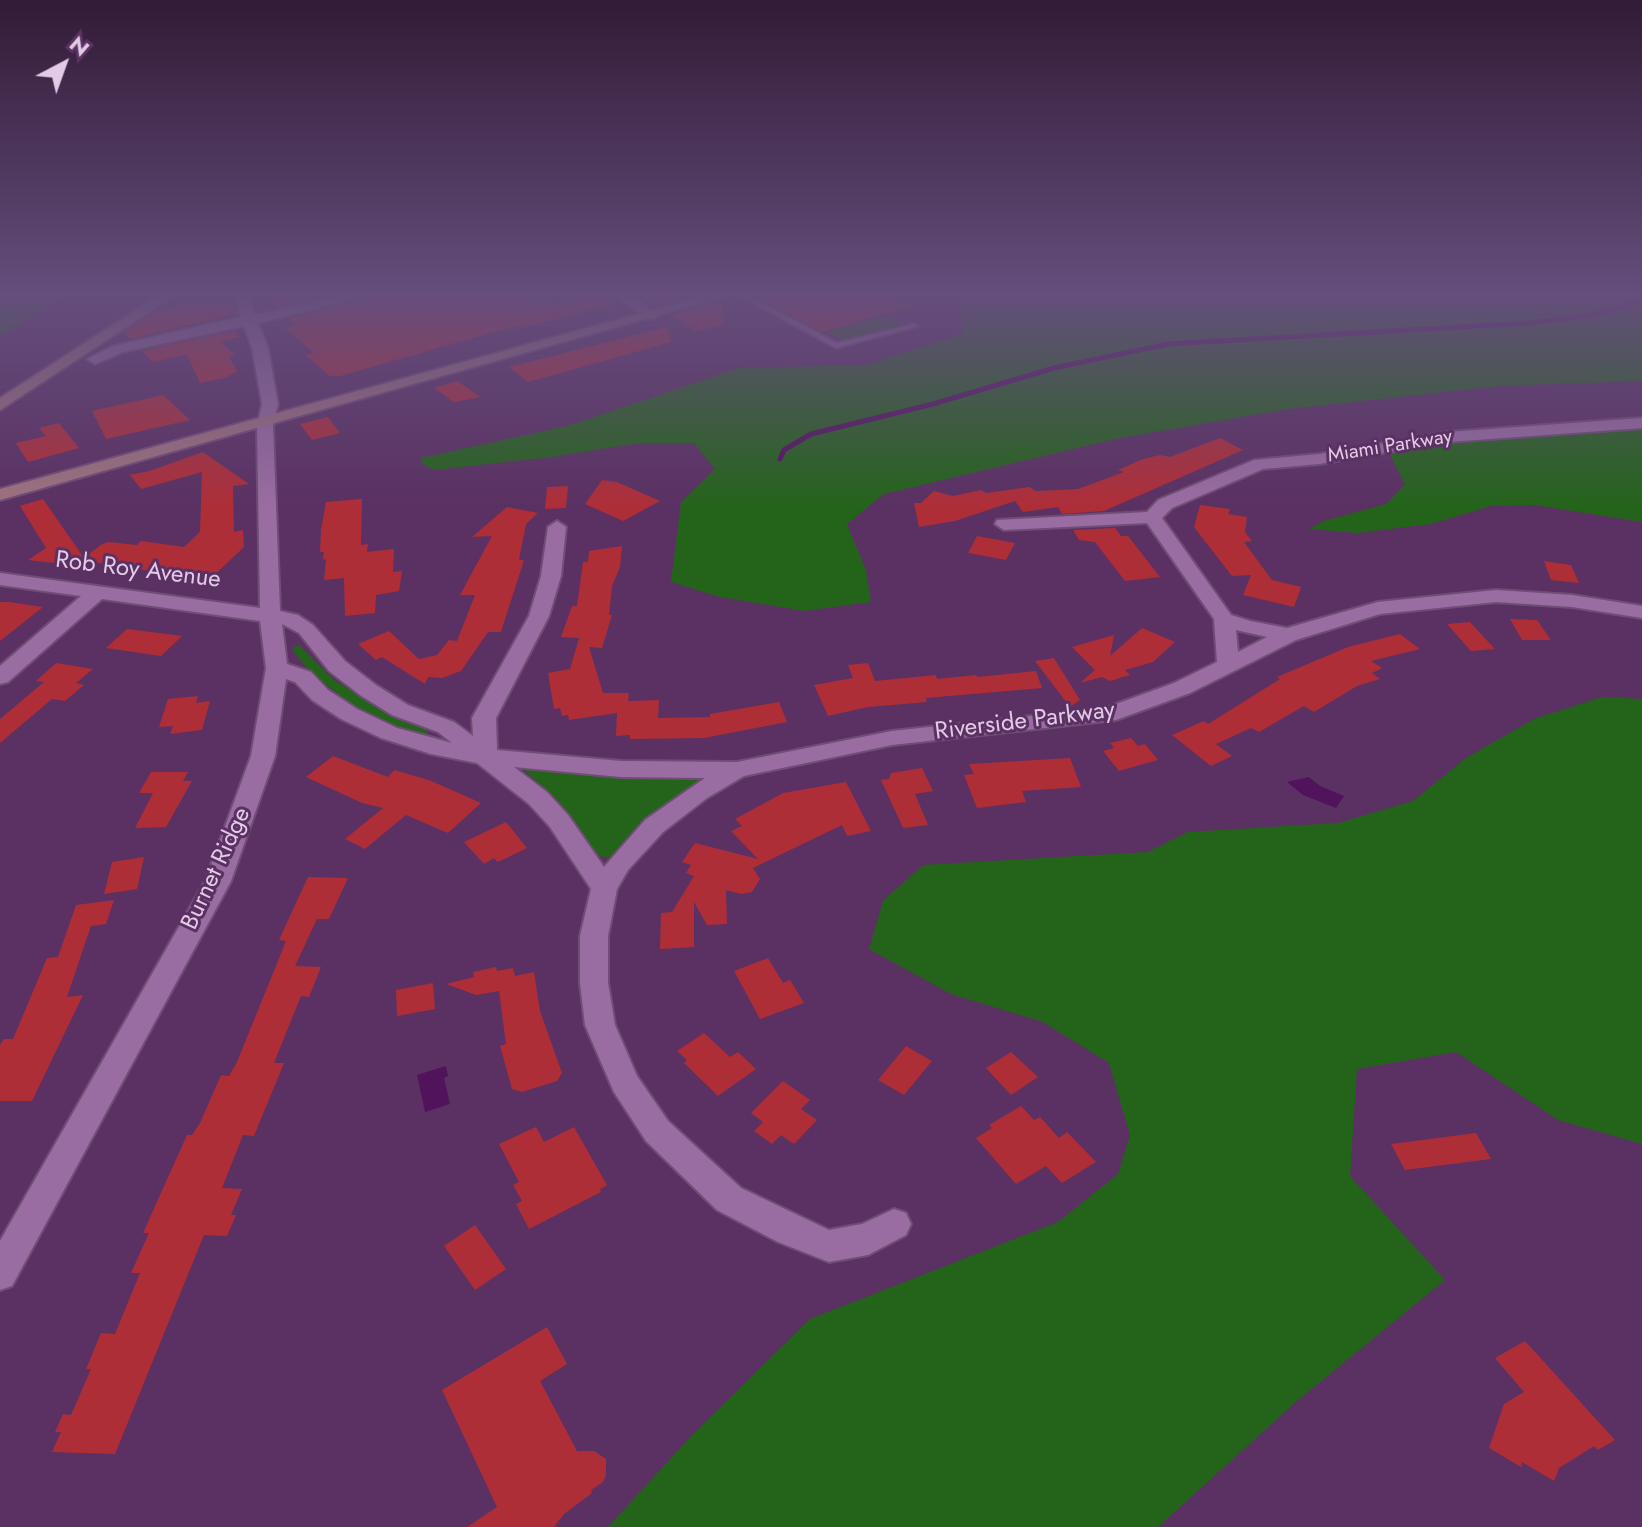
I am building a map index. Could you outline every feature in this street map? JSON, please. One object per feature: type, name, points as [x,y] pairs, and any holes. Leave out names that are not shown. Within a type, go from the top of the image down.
[{"type":"street","points":[[0,405],[59,366]]},
{"type":"street","name":"Burnet Ridge","points":[[0,1274],[218,881],[263,756],[277,668],[270,615],[267,415],[262,366]]},
{"type":"street","points":[[0,484],[447,366]]},
{"type":"street","points":[[0,495],[267,415]]},
{"type":"street","name":"Miami Parkway","points":[[1152,517],[1157,508],[1169,502],[1260,464],[1319,459],[1439,437],[1642,423]]},
{"type":"street","points":[[1004,524],[1152,517],[1224,619],[1228,663]]},
{"type":"street","points":[[485,757],[484,718],[539,616],[551,576],[557,527]]},
{"type":"street","name":"Rob Roy Avenue","points":[[0,579],[270,615]]},
{"type":"street","points":[[0,677],[98,592]]},
{"type":"street","name":"Riverside Parkway","points":[[277,668],[303,677],[320,695],[389,733],[431,747],[485,757],[621,769],[737,770],[892,738],[1108,715],[1182,688],[1288,635],[1378,608],[1465,598],[1536,597],[1642,612]]},
{"type":"street","points":[[270,615],[291,619],[304,627],[337,666],[368,690],[400,710],[446,727],[554,813],[604,888]]},
{"type":"street","points":[[1224,619],[1288,635]]},
{"type":"street","points":[[737,770],[698,792],[654,826],[636,843],[604,888],[594,936],[594,983],[600,1025],[625,1083],[657,1131],[729,1199],[804,1237],[829,1246],[868,1239],[894,1224]]},
{"type":"green space","points":[[1642,366],[1642,381],[1500,386],[1288,409],[1115,439],[884,494],[847,524],[866,570],[871,602],[804,611],[720,597],[671,582],[681,502],[715,469],[694,443],[639,443],[552,457],[433,470],[423,464],[421,458],[567,426],[739,368]]},
{"type":"green space","points":[[1642,426],[1642,522],[1534,505],[1491,506],[1431,524],[1358,533],[1309,529],[1324,521],[1386,504],[1405,484],[1389,453],[1447,441]]},
{"type":"green space","points":[[299,645],[334,680],[409,724],[426,729],[428,735],[419,737],[363,713],[312,674],[293,651],[293,647]]},
{"type":"green space","points":[[1602,697],[1642,699],[1642,1144],[1558,1120],[1456,1052],[1357,1069],[1350,1176],[1445,1280],[1297,1401],[1158,1527],[608,1527],[693,1434],[810,1319],[1058,1222],[1118,1174],[1130,1135],[1109,1063],[1043,1022],[951,994],[869,949],[883,901],[923,865],[1148,852],[1188,832],[1338,823],[1413,801],[1466,758],[1534,719]]},
{"type":"green space","points":[[520,767],[697,776],[701,779],[638,827],[613,856],[606,858],[593,852],[556,798]]},
{"type":"shaded area","points":[[1309,777],[1320,786],[1344,796],[1336,808],[1303,795],[1287,782]]},
{"type":"shaded area","points":[[446,1066],[448,1076],[444,1078],[450,1104],[425,1112],[417,1075]]},
{"type":"building","points":[[192,366],[234,366],[237,371],[225,378],[200,383]]},
{"type":"building","points":[[318,366],[374,366],[340,376],[330,376]]},
{"type":"building","points":[[512,366],[584,366],[528,382],[509,367]]},
{"type":"building","points":[[457,381],[481,397],[454,402],[434,388]]},
{"type":"building","points":[[163,395],[190,420],[106,439],[92,411]]},
{"type":"building","points":[[328,417],[340,433],[312,440],[300,424]]},
{"type":"building","points":[[59,423],[79,448],[28,462],[16,443],[46,436],[39,428]]},
{"type":"building","points":[[1220,438],[1243,450],[1104,511],[1062,514],[1058,507],[1023,512],[1015,501],[955,521],[919,527],[914,503],[921,503],[934,491],[953,496],[981,490],[986,493],[1029,487],[1036,491],[1078,489],[1124,472],[1118,470],[1143,459],[1160,455],[1170,457]]},
{"type":"building","points":[[203,452],[249,484],[233,486],[234,532],[243,530],[244,547],[209,580],[86,561],[90,567],[28,560],[46,548],[20,506],[43,499],[84,558],[109,542],[137,545],[141,541],[184,547],[200,532],[202,472],[141,489],[130,475]]},
{"type":"building","points":[[602,480],[617,482],[660,501],[623,521],[585,504]]},
{"type":"building","points":[[568,486],[566,508],[545,509],[547,487]]},
{"type":"building","points":[[362,499],[361,545],[368,544],[367,552],[394,549],[393,572],[402,571],[399,591],[376,595],[375,613],[345,616],[344,578],[324,580],[326,559],[323,560],[324,552],[320,552],[321,530],[326,502]]},
{"type":"building","points":[[1200,505],[1230,509],[1228,514],[1247,517],[1245,532],[1252,541],[1244,542],[1272,580],[1301,587],[1294,607],[1243,595],[1251,575],[1232,576],[1194,527]]},
{"type":"building","points":[[507,507],[538,513],[526,524],[519,560],[524,560],[501,632],[488,632],[461,671],[442,678],[428,677],[425,684],[382,657],[376,660],[358,644],[389,631],[419,659],[437,655],[449,640],[457,641],[475,595],[460,595],[492,536],[472,537]]},
{"type":"building","points":[[1115,528],[1121,536],[1128,536],[1160,577],[1125,581],[1095,542],[1079,540],[1073,530]]},
{"type":"building","points":[[977,536],[1015,543],[1006,560],[968,553]]},
{"type":"building","points":[[622,546],[620,567],[612,586],[609,615],[612,615],[602,648],[589,647],[603,693],[629,693],[628,701],[659,700],[658,718],[710,717],[710,714],[779,702],[787,722],[704,738],[630,739],[630,735],[616,736],[617,713],[569,720],[568,715],[562,716],[560,708],[554,709],[548,673],[570,669],[579,638],[561,637],[572,606],[577,606],[583,562],[588,562],[589,551]]},
{"type":"building","points":[[1544,561],[1571,565],[1579,583],[1551,580]]},
{"type":"building","points":[[0,602],[9,602],[43,607],[0,641]]},
{"type":"building","points":[[1510,619],[1537,620],[1551,640],[1522,640]]},
{"type":"building","points":[[1470,622],[1495,649],[1471,651],[1447,624]]},
{"type":"building","points":[[1142,628],[1175,642],[1153,662],[1125,670],[1130,675],[1110,681],[1102,677],[1080,683],[1095,670],[1072,647],[1114,635],[1110,656]]},
{"type":"building","points":[[127,629],[182,636],[161,656],[106,648]]},
{"type":"building","points":[[1400,634],[1420,649],[1371,661],[1382,668],[1372,673],[1380,679],[1357,686],[1314,712],[1304,706],[1259,732],[1251,728],[1216,744],[1232,756],[1211,766],[1172,735],[1204,721],[1208,724],[1280,679],[1277,677],[1348,647]]},
{"type":"building","points":[[1054,658],[1080,700],[1070,707],[1035,661]]},
{"type":"building","points":[[56,663],[93,669],[76,683],[84,685],[65,701],[52,699],[0,743],[0,719],[44,682],[36,681]]},
{"type":"building","points":[[868,663],[875,681],[1036,671],[1042,688],[926,698],[927,702],[868,707],[828,716],[814,685],[853,678],[848,665]]},
{"type":"building","points":[[198,696],[196,703],[210,701],[202,730],[170,734],[173,726],[159,727],[168,699]]},
{"type":"building","points":[[1131,738],[1138,746],[1145,744],[1158,760],[1119,771],[1103,751],[1114,748],[1110,743]]},
{"type":"building","points":[[333,756],[388,777],[394,770],[429,780],[481,803],[448,833],[406,815],[365,849],[345,839],[383,808],[362,803],[306,777]]},
{"type":"building","points":[[1070,758],[1081,787],[1022,791],[1026,802],[977,808],[964,775],[974,774],[969,764]]},
{"type":"building","points":[[922,768],[933,791],[915,794],[928,825],[903,828],[881,780],[889,779],[891,773]]},
{"type":"building","points":[[151,772],[188,772],[183,781],[192,781],[166,827],[135,828],[153,793],[139,793]]},
{"type":"building","points":[[846,782],[871,831],[847,836],[842,825],[753,868],[760,879],[752,892],[741,894],[726,890],[727,924],[707,925],[694,902],[694,947],[660,949],[661,913],[672,912],[694,876],[686,873],[691,865],[682,862],[695,843],[758,859],[731,831],[742,826],[735,819],[783,793]]},
{"type":"building","points":[[506,822],[527,848],[498,862],[494,858],[484,864],[464,842]]},
{"type":"building","points":[[144,857],[137,889],[104,894],[112,862]]},
{"type":"building","points":[[308,877],[348,878],[329,919],[317,919],[295,966],[321,967],[309,997],[301,996],[274,1063],[284,1063],[254,1136],[243,1135],[222,1188],[242,1189],[231,1215],[236,1215],[227,1236],[204,1235],[115,1454],[52,1452],[61,1432],[55,1432],[63,1414],[71,1415],[91,1369],[86,1369],[101,1333],[115,1334],[140,1273],[131,1273],[149,1233],[143,1233],[187,1135],[192,1135],[200,1123],[221,1075],[229,1076],[237,1062],[286,941],[279,940]]},
{"type":"building","points":[[114,900],[106,924],[91,926],[67,997],[83,995],[32,1101],[0,1101],[0,1045],[4,1039],[13,1039],[47,958],[58,957],[76,905]]},
{"type":"building","points":[[768,958],[783,983],[790,980],[804,1003],[760,1019],[734,971]]},
{"type":"building","points":[[496,967],[497,971],[513,968],[515,976],[534,972],[540,1011],[562,1073],[557,1081],[522,1092],[512,1089],[500,1046],[506,1044],[499,991],[476,995],[446,984],[474,977],[473,972]]},
{"type":"building","points":[[433,983],[435,1009],[397,1016],[396,990]]},
{"type":"building","points":[[704,1033],[730,1057],[738,1052],[756,1069],[718,1096],[684,1063],[687,1060],[677,1051]]},
{"type":"building","points":[[906,1046],[932,1061],[904,1095],[878,1080]]},
{"type":"building","points":[[1011,1052],[1038,1077],[1011,1095],[986,1068]]},
{"type":"building","points":[[783,1081],[810,1100],[801,1109],[817,1120],[794,1144],[781,1135],[772,1144],[754,1131],[763,1122],[751,1113]]},
{"type":"building","points":[[1021,1106],[1034,1120],[1040,1117],[1059,1138],[1067,1132],[1096,1162],[1062,1183],[1046,1166],[1016,1184],[976,1138],[992,1128],[989,1125]]},
{"type":"building","points":[[536,1127],[544,1142],[574,1127],[607,1185],[600,1189],[601,1192],[529,1229],[516,1204],[522,1201],[513,1185],[519,1182],[499,1144]]},
{"type":"building","points":[[1476,1133],[1491,1159],[1405,1170],[1391,1144]]},
{"type":"building","points":[[475,1225],[506,1269],[475,1290],[444,1246]]},
{"type":"building","points":[[547,1327],[567,1364],[540,1381],[577,1451],[594,1451],[606,1459],[606,1475],[603,1482],[591,1490],[592,1493],[564,1514],[554,1527],[467,1527],[497,1507],[442,1390]]},
{"type":"building","points":[[1525,1341],[1615,1440],[1598,1450],[1594,1446],[1559,1468],[1554,1481],[1522,1462],[1521,1467],[1489,1448],[1504,1404],[1524,1392],[1495,1358]]},
{"type":"waterway","points":[[780,459],[784,450],[811,434],[933,404],[1062,366]]}]
